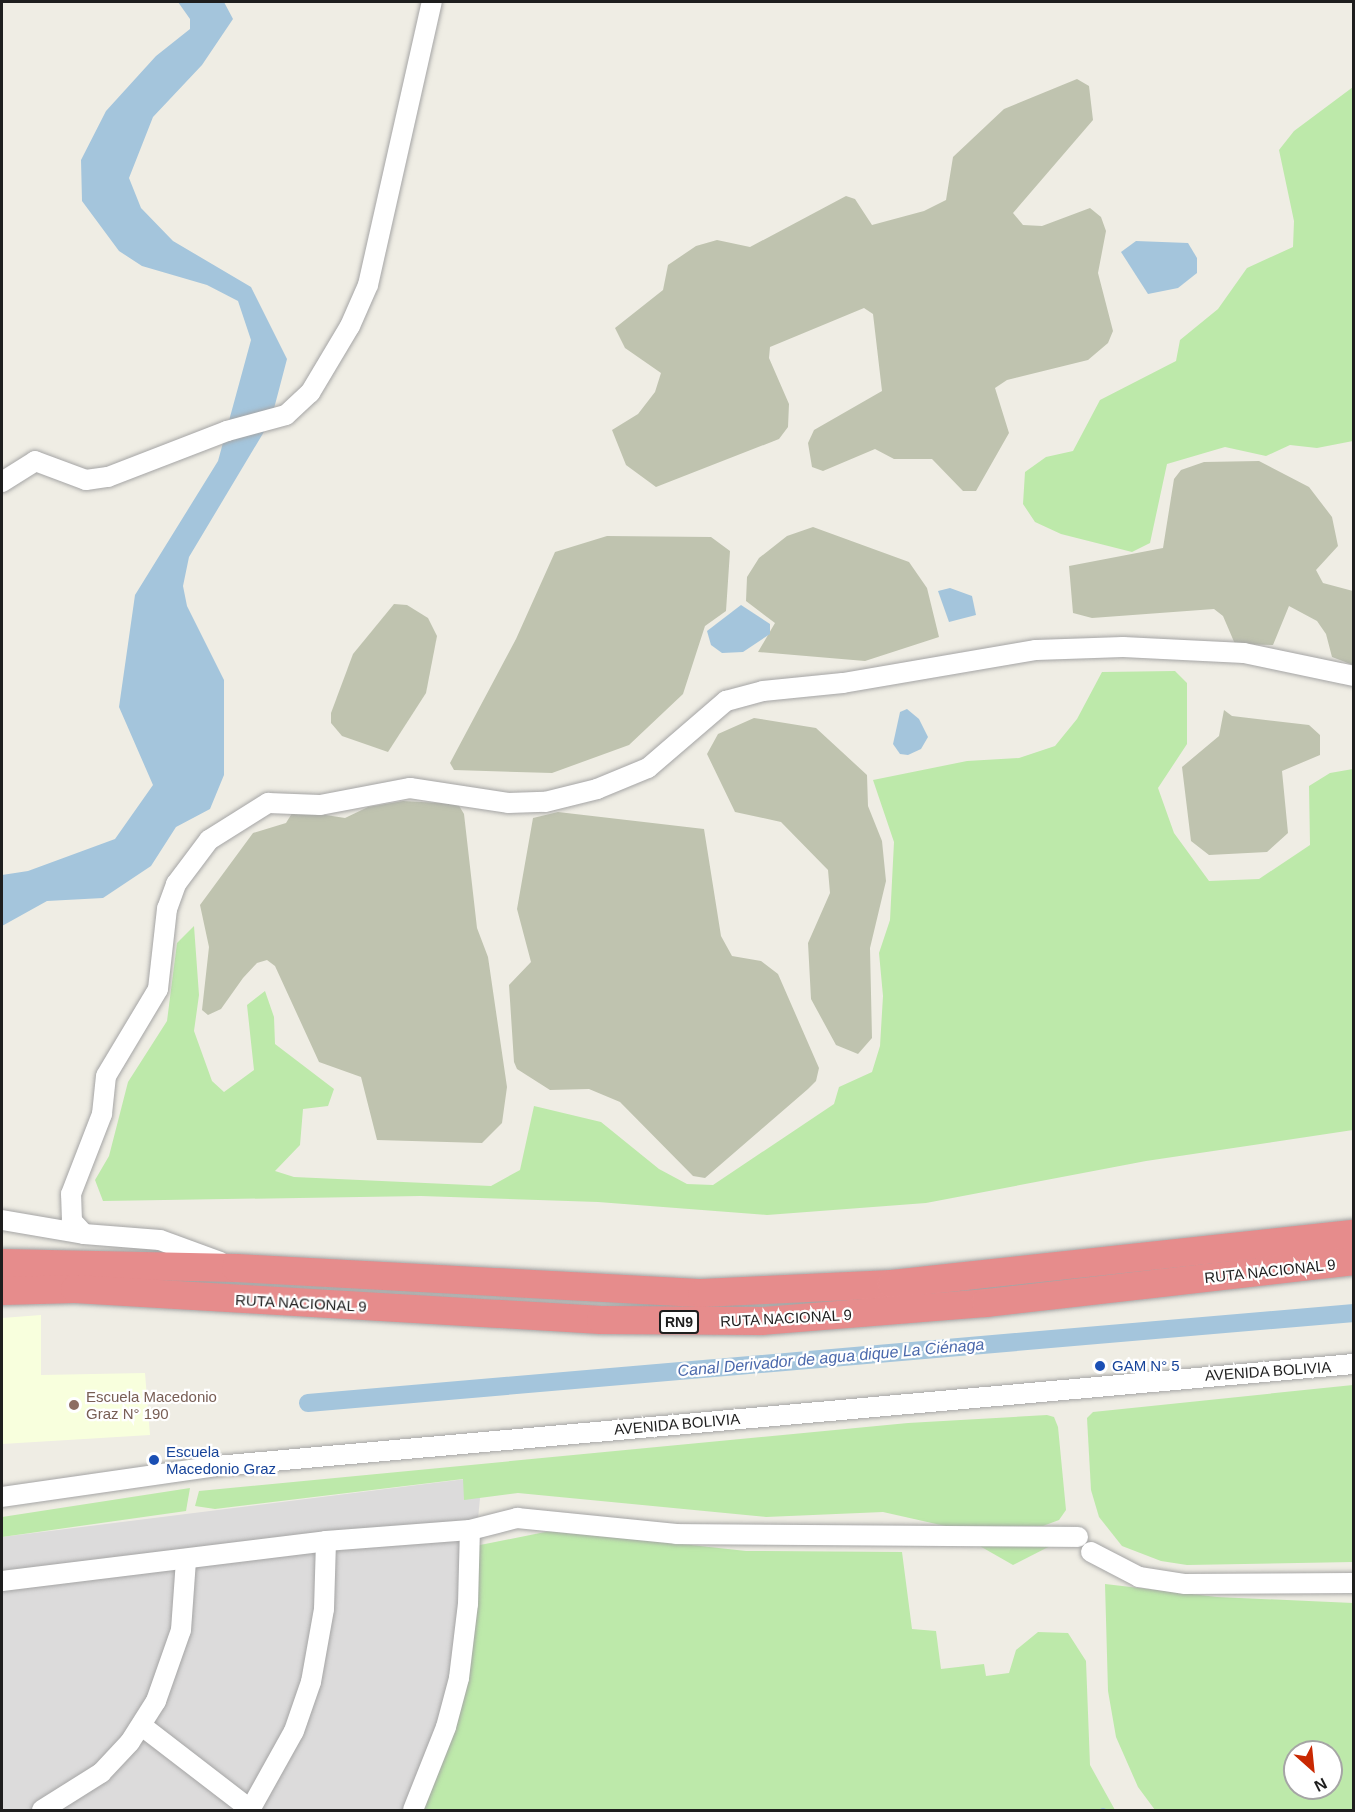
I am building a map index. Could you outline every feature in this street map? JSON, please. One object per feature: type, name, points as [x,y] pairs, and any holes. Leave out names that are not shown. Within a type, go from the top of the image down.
[{"type":"highway","name":"RUTA NACIONAL 9","points":[[2,1263],[236,1269],[702,1293],[892,1284],[1353,1234]]},
{"type":"highway","name":"RUTA NACIONAL 9","points":[[2,1291],[75,1289],[601,1320],[750,1321],[953,1306],[1353,1261]]},
{"type":"street","points":[[2,482],[34,461],[86,480],[108,477],[227,431],[286,415],[310,393],[368,285],[432,2]]},
{"type":"street","points":[[84,1234],[72,1221],[70,1194],[102,1114],[106,1076],[158,989],[167,909],[176,884],[209,840],[268,803],[320,805],[410,788],[508,803],[545,802],[597,789],[648,768],[726,701],[764,691],[843,683],[1036,650],[1123,646],[1221,651],[1353,676]]},
{"type":"street","points":[[2,1220],[84,1234],[160,1240],[236,1269]]},
{"type":"street","name":"AVENIDA BOLIVIA","points":[[2,1497],[217,1466],[1353,1364]]},
{"type":"street","points":[[2,1581],[186,1561],[326,1541],[470,1530],[517,1518],[688,1534],[1084,1544],[1139,1577],[1185,1584],[1353,1582]]},
{"type":"street","points":[[413,1810],[446,1727],[459,1678],[468,1604],[470,1530]]},
{"type":"street","points":[[142,1726],[250,1810],[289,1742],[311,1682],[324,1608],[326,1541]]},
{"type":"street","points":[[42,1810],[101,1773],[142,1726],[177,1646],[186,1561]]},
{"type":"shaded area","points":[[1077,79],[1089,86],[1093,120],[1013,213],[1023,225],[1042,226],[1090,208],[1101,217],[1106,231],[1098,273],[1113,331],[1108,343],[1088,360],[1007,380],[995,388],[1009,433],[976,491],[963,491],[932,459],[894,459],[875,449],[823,471],[812,467],[808,443],[814,430],[882,391],[873,314],[864,308],[770,347],[769,358],[789,404],[788,427],[779,439],[656,487],[626,465],[612,430],[638,414],[655,392],[661,373],[625,348],[615,328],[663,290],[668,265],[696,246],[717,240],[750,247],[846,196],[855,199],[872,225],[924,211],[946,200],[953,157],[1004,109]]},
{"type":"shaded area","points":[[1259,461],[1309,487],[1332,517],[1338,546],[1316,570],[1323,583],[1353,591],[1353,665],[1332,657],[1326,634],[1317,621],[1289,606],[1273,645],[1235,644],[1223,616],[1214,609],[1092,618],[1073,613],[1069,566],[1163,548],[1174,479],[1181,470],[1204,462]]},
{"type":"shaded area","points":[[813,527],[909,562],[927,588],[939,637],[865,661],[758,652],[775,623],[746,601],[747,577],[759,558],[787,536]]},
{"type":"shaded area","points":[[607,536],[711,537],[730,551],[726,611],[705,626],[683,694],[629,745],[552,773],[454,770],[450,763],[516,639],[555,552]]},
{"type":"shaded area","points":[[394,604],[407,605],[428,618],[437,636],[426,693],[388,752],[342,736],[331,723],[331,713],[353,654]]},
{"type":"shaded area","points":[[1224,710],[1232,716],[1309,725],[1320,735],[1320,755],[1282,771],[1288,833],[1267,852],[1209,855],[1191,841],[1182,767],[1219,736]]},
{"type":"shaded area","points":[[754,718],[816,728],[867,775],[868,806],[882,841],[886,881],[870,948],[872,1038],[858,1054],[836,1045],[811,999],[808,943],[830,893],[828,870],[781,822],[735,812],[707,754],[718,734]]},
{"type":"shaded area","points":[[403,801],[458,804],[464,814],[477,928],[488,957],[507,1087],[502,1123],[482,1143],[377,1140],[361,1077],[319,1062],[275,966],[267,960],[257,963],[221,1009],[208,1015],[202,1010],[209,947],[200,905],[253,833],[286,823],[294,810],[345,818],[368,807]]},
{"type":"shaded area","points":[[558,812],[704,829],[721,936],[732,956],[761,961],[778,974],[819,1068],[816,1081],[808,1089],[705,1178],[693,1176],[620,1102],[589,1089],[550,1090],[517,1069],[514,1062],[509,985],[531,962],[517,909],[533,818]]},
{"type":"shaded area","name":"Escuela Macedonio Graz N° 190","points":[[41,1315],[41,1375],[145,1373],[150,1435],[2,1444],[2,1318]]},
{"type":"shaded area","points":[[482,1477],[465,1656],[422,1810],[2,1810],[2,1537]]},
{"type":"green space","points":[[1353,87],[1353,441],[1317,448],[1290,445],[1266,456],[1225,447],[1167,464],[1150,543],[1132,552],[1061,534],[1035,522],[1023,504],[1025,472],[1046,457],[1073,451],[1100,400],[1176,361],[1180,340],[1218,309],[1247,268],[1293,247],[1294,221],[1279,150],[1294,131]]},
{"type":"green space","points":[[1175,671],[1187,683],[1187,744],[1158,788],[1174,833],[1209,881],[1259,879],[1310,845],[1309,786],[1330,773],[1353,769],[1353,1130],[1146,1161],[926,1203],[767,1215],[598,1202],[421,1196],[103,1201],[95,1180],[109,1156],[128,1082],[167,1021],[177,943],[194,926],[199,995],[194,1031],[212,1081],[224,1092],[254,1070],[247,1005],[265,991],[274,1017],[275,1044],[334,1089],[328,1106],[303,1109],[300,1145],[275,1171],[294,1177],[491,1186],[520,1170],[534,1106],[601,1122],[659,1169],[687,1184],[713,1185],[834,1104],[839,1087],[872,1072],[880,1046],[883,996],[879,953],[890,920],[894,842],[873,780],[967,761],[1019,758],[1055,746],[1077,719],[1102,672]]},
{"type":"green space","points":[[1353,1385],[1353,1562],[1187,1565],[1161,1561],[1122,1546],[1099,1517],[1091,1490],[1087,1418],[1093,1412]]},
{"type":"green space","points":[[1047,1415],[1054,1417],[1058,1427],[1066,1510],[1059,1520],[1043,1526],[954,1528],[883,1512],[766,1517],[518,1493],[464,1500],[463,1479],[215,1509],[195,1506],[199,1491],[908,1423]]},
{"type":"green space","points":[[190,1488],[186,1511],[2,1537],[2,1517]]},
{"type":"green space","points":[[555,1530],[746,1551],[902,1552],[912,1629],[936,1631],[941,1669],[984,1664],[986,1676],[1009,1673],[1016,1650],[1038,1632],[1068,1633],[1086,1661],[1090,1765],[1115,1810],[422,1810],[475,1546]]},
{"type":"green space","points":[[1058,1542],[1013,1565],[978,1545]]},
{"type":"green space","points":[[1105,1584],[1217,1597],[1353,1603],[1353,1810],[1155,1810],[1138,1787],[1116,1737],[1108,1691]]},
{"type":"water","points":[[178,2],[224,2],[233,19],[202,65],[153,117],[129,178],[141,208],[173,241],[251,287],[287,359],[271,420],[189,557],[183,586],[187,606],[224,680],[224,775],[210,809],[176,827],[151,866],[103,898],[47,901],[2,926],[2,875],[28,871],[115,839],[153,785],[119,707],[135,595],[218,461],[251,340],[238,301],[207,285],[142,266],[119,251],[82,201],[81,160],[106,111],[156,56],[190,29],[190,19]]},
{"type":"water","points":[[1136,241],[1188,243],[1197,258],[1197,273],[1178,288],[1148,294],[1121,252]]},
{"type":"water","points":[[950,588],[972,596],[976,615],[949,622],[938,591]]},
{"type":"water","points":[[741,605],[770,624],[770,634],[743,652],[722,653],[711,645],[707,631]]},
{"type":"water","points":[[907,709],[919,719],[928,737],[921,749],[908,755],[900,754],[893,744],[900,712]]},
{"type":"waterway","name":"Canal Derivador de agua dique La Ciénaga","points":[[308,1403],[1354,1313]]},
{"type":"place","name":"GAM N° 5","points":[[1100,1366]]},
{"type":"place","name":"Escuela Macedonio Graz N° 190","points":[[74,1405]]},
{"type":"place","name":"Escuela Macedonio Graz","points":[[154,1460]]}]
